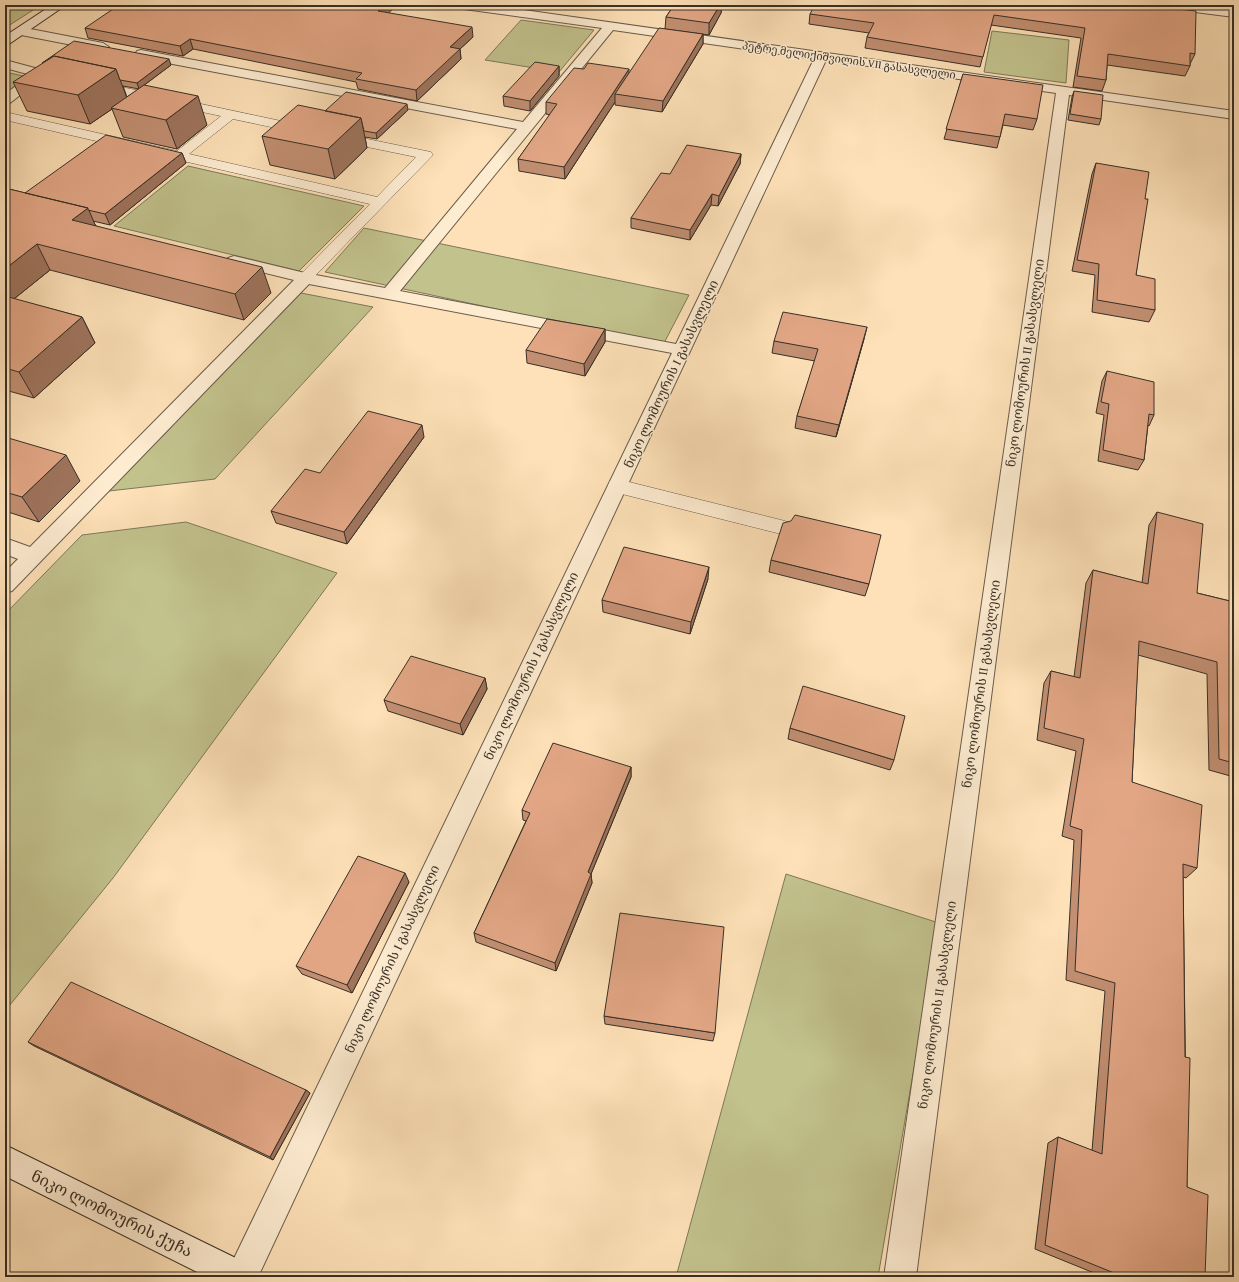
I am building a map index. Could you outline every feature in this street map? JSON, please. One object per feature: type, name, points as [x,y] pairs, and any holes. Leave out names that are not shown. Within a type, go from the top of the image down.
[{"type":"street","points":[[5,41],[60,5]]},
{"type":"street","name":"პეტრე მელიქიშვილის VII გასასვლელი","points":[[464,5],[1234,115]]},
{"type":"street","points":[[1172,5],[1234,13]]},
{"type":"street","points":[[389,294],[610,26]]},
{"type":"street","points":[[20,32],[114,49]]},
{"type":"street","points":[[129,52],[526,128]]},
{"type":"street","name":"ნიკო ლომოურის I გასასვლელი","points":[[241,1277],[822,56]]},
{"type":"street","points":[[5,64],[41,74]]},
{"type":"street","points":[[5,100],[41,74]]},
{"type":"street","name":"ნიკო ლომოურის II გასასვლელი","points":[[900,1277],[1063,90]]},
{"type":"street","points":[[223,258],[306,278],[682,350]]},
{"type":"street","points":[[5,585],[306,278]]},
{"type":"street","points":[[5,546],[33,556]]},
{"type":"street","name":"ნიკო ლომოურის ქუჩა","points":[[5,1160],[241,1277]]},
{"type":"lane","points":[[41,74],[56,78]]},
{"type":"lane","points":[[87,84],[426,155],[306,278]]},
{"type":"lane","points":[[179,156],[231,114]]},
{"type":"lane","points":[[5,116],[380,202]]},
{"type":"lane","points":[[617,486],[781,527]]},
{"type":"green space","points":[[5,5],[41,5],[5,28]]},
{"type":"green space","points":[[521,20],[594,30],[559,72],[485,60]]},
{"type":"green space","points":[[992,31],[1069,40],[1066,83],[984,72]]},
{"type":"green space","points":[[5,72],[33,78],[5,98]]},
{"type":"green space","points":[[188,166],[364,206],[299,271],[114,226]]},
{"type":"green space","points":[[364,228],[689,295],[663,345],[325,272]]},
{"type":"green space","points":[[301,293],[373,307],[215,479],[109,491]]},
{"type":"green space","points":[[186,522],[337,573],[113,878],[5,1011],[5,614],[82,535]]},
{"type":"green space","points":[[786,874],[939,923],[878,1277],[676,1277]]},
{"type":"building","points":[[119,5],[385,5],[378,11],[472,27],[450,47],[460,49],[416,90],[356,79],[362,73],[190,39],[180,46],[85,28]]},
{"type":"building","points":[[674,5],[720,5],[709,23],[666,17]]},
{"type":"building","points":[[815,5],[1145,5],[1196,11],[1195,54],[1190,53],[1190,66],[1108,54],[1106,80],[1077,76],[1085,28],[994,15],[983,57],[867,37],[874,23],[810,14]]},
{"type":"building","points":[[659,28],[703,34],[663,101],[615,94]]},
{"type":"building","points":[[74,41],[169,59],[137,83],[120,80],[116,69],[54,56],[42,63]]},
{"type":"building","points":[[54,56],[116,69],[78,95],[13,82]]},
{"type":"building","points":[[535,62],[559,66],[530,101],[503,96]]},
{"type":"building","points":[[588,63],[629,69],[564,167],[518,159],[557,104],[546,102],[574,68],[584,69]]},
{"type":"building","points":[[963,74],[1043,85],[1037,119],[1005,114],[1000,137],[946,129]]},
{"type":"building","points":[[144,85],[198,96],[166,120],[111,108]]},
{"type":"building","points":[[1074,91],[1103,95],[1101,119],[1070,114]]},
{"type":"building","points":[[346,92],[407,104],[376,133],[364,131],[361,118],[325,111]]},
{"type":"building","points":[[298,105],[361,118],[328,149],[262,136]]},
{"type":"building","points":[[106,135],[182,153],[105,214],[88,210],[88,208],[25,193]]},
{"type":"building","points":[[687,145],[741,154],[719,196],[712,194],[690,230],[631,218],[661,173],[670,174]]},
{"type":"building","points":[[1096,163],[1149,172],[1145,199],[1148,199],[1136,275],[1155,279],[1155,310],[1097,300],[1099,264],[1077,260]]},
{"type":"building","points":[[5,188],[88,208],[72,220],[262,267],[235,294],[37,244],[5,269]]},
{"type":"building","points":[[5,296],[82,317],[19,372],[5,368]]},
{"type":"building","points":[[783,312],[867,327],[839,425],[797,416],[818,349],[774,341]]},
{"type":"building","points":[[547,319],[605,329],[584,364],[526,350]]},
{"type":"building","points":[[1107,371],[1154,382],[1154,415],[1149,414],[1144,460],[1103,450],[1109,404],[1101,402]]},
{"type":"building","points":[[368,411],[422,425],[344,532],[271,511],[305,469],[320,473]]},
{"type":"building","points":[[5,437],[66,455],[22,497],[5,492]]},
{"type":"building","points":[[1157,512],[1203,524],[1197,593],[1234,602],[1234,763],[1219,759],[1217,662],[1139,641],[1132,782],[1202,805],[1197,868],[1183,864],[1185,1057],[1190,1058],[1187,1187],[1208,1195],[1205,1277],[1124,1277],[1045,1245],[1058,1137],[1102,1154],[1115,983],[1075,971],[1082,830],[1070,826],[1084,739],[1044,728],[1051,671],[1080,678],[1093,570],[1148,584]]},
{"type":"building","points":[[795,515],[881,535],[869,584],[771,560],[783,523],[791,521]]},
{"type":"building","points":[[624,547],[709,567],[691,622],[602,600]]},
{"type":"building","points":[[411,656],[485,678],[460,724],[384,700]]},
{"type":"building","points":[[803,686],[905,716],[894,760],[790,728]]},
{"type":"building","points":[[553,743],[631,767],[588,872],[591,874],[555,963],[474,933],[530,813],[522,810]]},
{"type":"building","points":[[358,856],[405,873],[347,985],[296,966]]},
{"type":"building","points":[[620,913],[724,927],[715,1033],[604,1016]]},
{"type":"building","points":[[71,982],[306,1090],[270,1157],[28,1042]]}]
